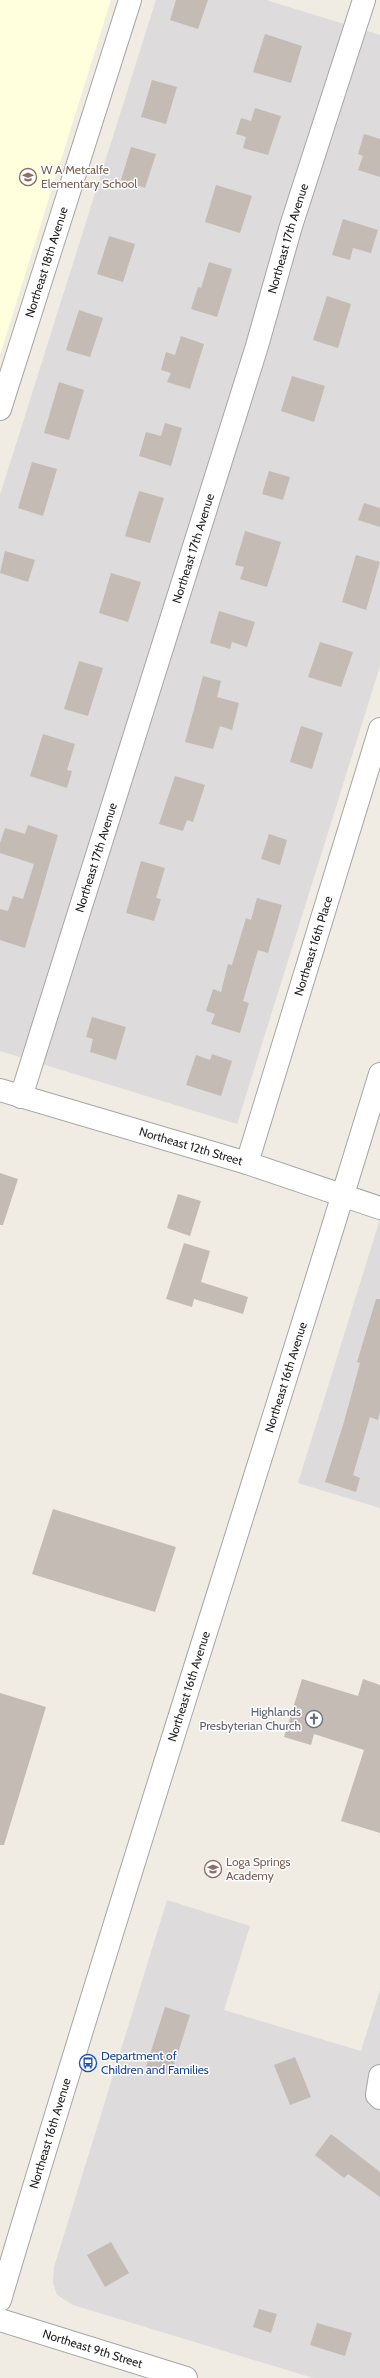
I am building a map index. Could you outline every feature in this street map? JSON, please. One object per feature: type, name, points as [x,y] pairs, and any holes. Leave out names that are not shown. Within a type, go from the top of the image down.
[{"type":"street","name":"Northeast 18th Avenue","points":[[0,409],[130,0]]},
{"type":"street","name":"Northeast 17th Avenue","points":[[21,1097],[257,346],[291,226],[364,0]]},
{"type":"street","name":"Northeast 16th Place","points":[[247,1163],[380,729]]},
{"type":"street","name":"Northeast 16th Avenue","points":[[0,2300],[75,2053],[380,1074]]},
{"type":"street","name":"Northeast 12th Street","points":[[0,1090],[247,1163],[380,1208]]},
{"type":"street","name":"Northeast 9th Street","points":[[0,2320],[186,2378]]},
{"type":"shaded area","name":"W A Metcalfe Elementary School","points":[[0,0],[111,0],[0,355]]},
{"type":"shaded area","points":[[156,0],[266,0],[380,35],[380,666],[237,1124],[0,1051],[0,495]]},
{"type":"shaded area","points":[[380,1219],[380,1508],[298,1483]]},
{"type":"shaded area","points":[[167,1900],[250,1926],[224,2010],[361,2051],[380,1990],[380,2378],[313,2378],[73,2305],[57,2295],[53,2283],[54,2267]]},
{"type":"building","points":[[176,0],[208,0],[198,29],[170,20]]},
{"type":"building","points":[[265,34],[302,46],[291,83],[253,72]]},
{"type":"building","points":[[152,80],[177,87],[166,124],[141,117]]},
{"type":"building","points":[[255,108],[281,116],[268,155],[243,148],[246,137],[236,134],[241,118],[251,121]]},
{"type":"building","points":[[364,134],[380,139],[380,177],[358,170],[363,156],[358,154]]},
{"type":"building","points":[[131,147],[156,154],[145,188],[121,180]]},
{"type":"building","points":[[216,185],[252,196],[240,233],[205,222]]},
{"type":"building","points":[[343,219],[378,230],[371,253],[353,248],[350,260],[332,255]]},
{"type":"building","points":[[109,236],[135,244],[123,282],[97,274]]},
{"type":"building","points":[[209,262],[232,269],[217,317],[191,309],[198,287],[201,288]]},
{"type":"building","points":[[327,296],[351,304],[338,348],[313,340]]},
{"type":"building","points":[[79,310],[103,318],[90,357],[66,350]]},
{"type":"building","points":[[181,336],[204,344],[190,389],[167,382],[171,373],[161,370],[166,352],[175,355]]},
{"type":"building","points":[[292,376],[325,386],[314,422],[281,411]]},
{"type":"building","points":[[59,382],[84,390],[69,440],[44,433]]},
{"type":"building","points":[[165,423],[182,428],[171,466],[139,456],[146,432],[161,436]]},
{"type":"building","points":[[32,462],[57,469],[43,516],[18,508]]},
{"type":"building","points":[[269,471],[290,477],[283,500],[262,494]]},
{"type":"building","points":[[139,491],[164,498],[150,543],[125,536]]},
{"type":"building","points":[[364,503],[380,508],[380,527],[358,520]]},
{"type":"building","points":[[245,531],[281,542],[267,587],[240,579],[244,567],[235,565]]},
{"type":"building","points":[[5,551],[35,560],[28,582],[0,573]]},
{"type":"building","points":[[356,555],[380,562],[366,610],[342,602]]},
{"type":"building","points":[[111,573],[141,582],[128,622],[99,613]]},
{"type":"building","points":[[219,611],[255,622],[247,647],[232,642],[230,649],[210,643]]},
{"type":"building","points":[[320,642],[353,652],[341,687],[308,677]]},
{"type":"building","points":[[79,661],[103,668],[88,716],[64,709]]},
{"type":"building","points":[[203,676],[221,681],[217,697],[239,703],[232,730],[220,726],[213,749],[185,742]]},
{"type":"building","points":[[301,726],[323,733],[312,769],[290,762]]},
{"type":"building","points":[[43,734],[75,744],[67,770],[72,771],[67,788],[30,776]]},
{"type":"building","points":[[175,776],[205,785],[193,822],[187,820],[183,831],[159,824]]},
{"type":"building","points":[[28,825],[58,835],[25,948],[0,940],[0,909],[8,911],[13,896],[23,899],[34,864],[0,853],[0,843],[5,828],[25,834]]},
{"type":"building","points":[[269,834],[287,840],[280,865],[261,859]]},
{"type":"building","points":[[141,861],[165,868],[156,898],[161,899],[154,921],[126,913]]},
{"type":"building","points":[[257,898],[282,905],[268,953],[258,950],[243,1001],[249,1003],[240,1033],[211,1024],[215,1014],[206,1011],[213,989],[221,992],[228,964],[232,965],[246,918],[251,920]]},
{"type":"building","points":[[92,1017],[126,1027],[116,1060],[90,1052],[93,1039],[86,1037]]},
{"type":"building","points":[[212,1054],[232,1061],[221,1096],[186,1085],[196,1055],[210,1060]]},
{"type":"building","points":[[0,1173],[18,1179],[3,1225],[0,1225]]},
{"type":"building","points":[[178,1194],[201,1201],[190,1236],[167,1228]]},
{"type":"building","points":[[184,1243],[210,1251],[201,1282],[248,1297],[243,1314],[194,1299],[192,1307],[166,1299]]},
{"type":"building","points":[[376,1299],[380,1299],[380,1412],[378,1420],[370,1417],[353,1475],[360,1478],[356,1492],[325,1482],[344,1422],[360,1363],[357,1362]]},
{"type":"building","points":[[53,1509],[176,1547],[155,1612],[32,1574]]},
{"type":"building","points":[[302,1679],[358,1696],[363,1679],[380,1685],[380,1833],[341,1821],[364,1750],[314,1734],[311,1745],[284,1737]]},
{"type":"building","points":[[0,1693],[46,1707],[4,1845],[0,1845]]},
{"type":"building","points":[[165,2007],[190,2015],[171,2075],[146,2067]]},
{"type":"building","points":[[295,2057],[311,2097],[290,2105],[274,2065]]},
{"type":"building","points":[[331,2134],[380,2172],[380,2197],[348,2174],[344,2178],[315,2155]]},
{"type":"building","points":[[111,2242],[129,2273],[105,2287],[87,2255]]},
{"type":"building","points":[[259,2309],[277,2314],[271,2333],[253,2327]]},
{"type":"building","points":[[317,2323],[352,2333],[345,2356],[310,2345]]},
{"type":"place","name":"W A Metcalfe Elementary School","points":[[28,177]]},
{"type":"place","name":"Highlands Presbyterian Church","points":[[314,1719]]},
{"type":"place","name":"Loga Springs Academy","points":[[213,1869]]},
{"type":"place","name":"Department of Children and Families","points":[[88,2063]]}]
